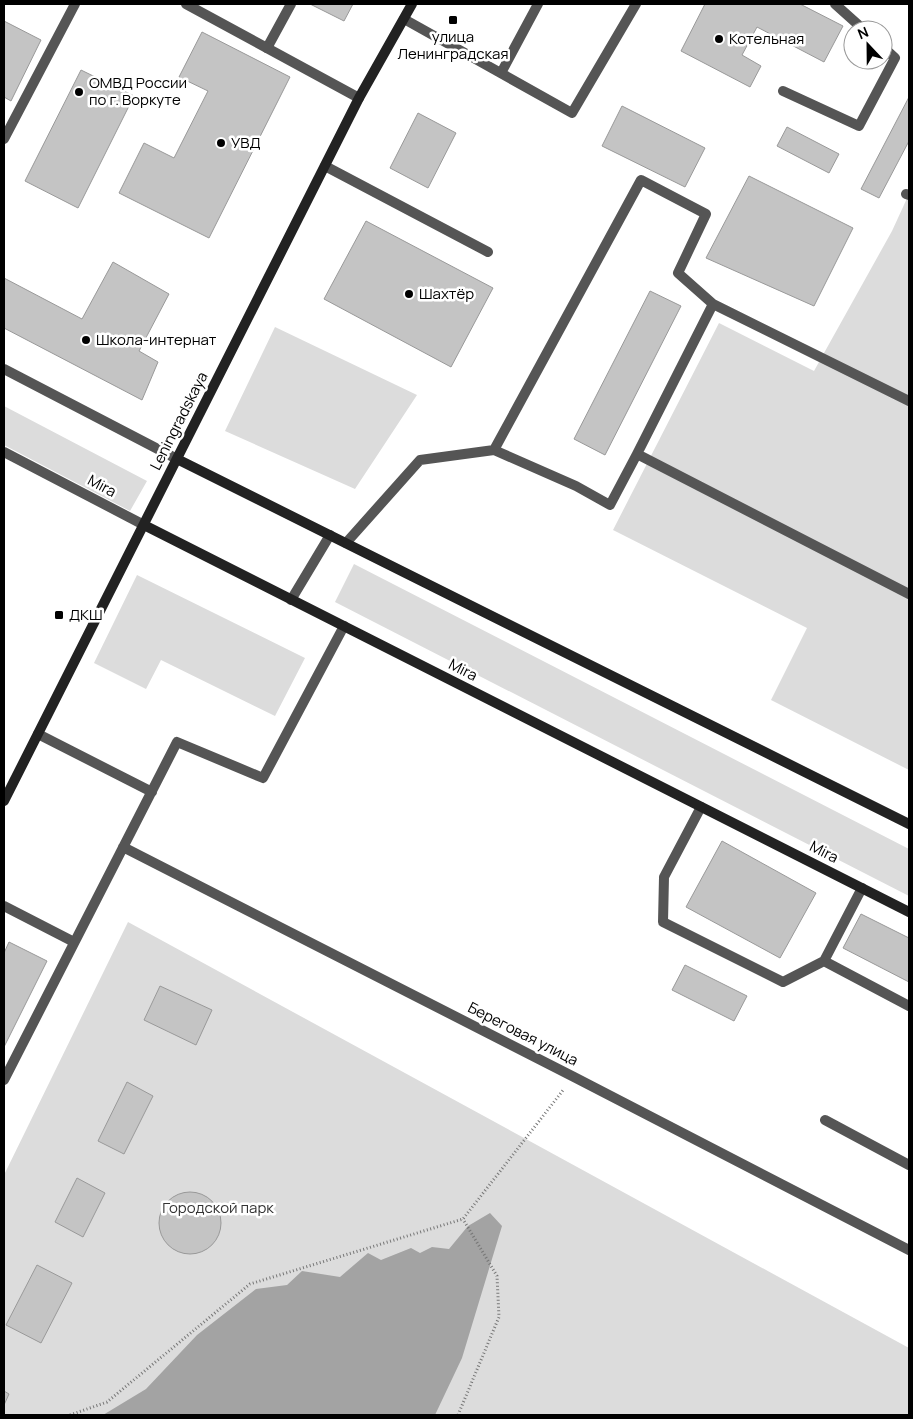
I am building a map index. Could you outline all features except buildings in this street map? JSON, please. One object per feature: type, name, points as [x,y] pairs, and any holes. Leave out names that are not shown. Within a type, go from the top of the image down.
[{"type":"main road","name":"Leningradskaya","points":[[4,801],[7,787],[38,734],[358,98],[412,4]]},
{"type":"main road","points":[[177,459],[909,824]]},
{"type":"main road","name":"Mira","points":[[144,525],[909,912]]},
{"type":"street","points":[[4,139],[75,4]]},
{"type":"street","points":[[186,4],[358,98]]},
{"type":"street","points":[[267,48],[291,4]]},
{"type":"street","points":[[501,73],[538,4]]},
{"type":"street","points":[[404,19],[572,113],[636,4]]},
{"type":"street","points":[[836,4],[853,20]]},
{"type":"street","points":[[783,91],[859,126],[889,70]]},
{"type":"street","points":[[324,166],[488,252]]},
{"type":"street","points":[[494,450],[641,180],[706,214],[678,273],[713,304],[909,402]]},
{"type":"street","points":[[346,543],[420,460],[494,450],[576,486],[610,505],[713,304]]},
{"type":"street","points":[[4,370],[177,459]]},
{"type":"street","name":"Mira","points":[[4,452],[144,525]]},
{"type":"street","points":[[637,454],[909,594]]},
{"type":"street","points":[[292,600],[330,535]]},
{"type":"street","points":[[5,1075],[177,742],[263,778],[344,626]]},
{"type":"street","points":[[38,734],[152,792]]},
{"type":"street","points":[[701,807],[664,877],[663,922],[783,982],[824,961],[862,888]]},
{"type":"street","name":"Береговая улица","points":[[123,846],[908,1247]]},
{"type":"street","points":[[4,906],[74,942]]},
{"type":"street","points":[[824,961],[909,1006]]},
{"type":"street","points":[[825,1120],[909,1165]]},
{"type":"path","points":[[70,1415],[107,1402],[250,1284],[463,1219],[574,1077]]},
{"type":"path","points":[[458,1415],[499,1317],[497,1276],[463,1219]]},
{"type":"green space","points":[[909,194],[909,770],[771,700],[807,628],[613,530],[719,323],[814,371],[892,231]]},
{"type":"green space","points":[[275,327],[417,395],[355,489],[225,431]]},
{"type":"green space","points":[[4,406],[147,481],[130,511],[4,445]]},
{"type":"green space","points":[[354,564],[909,849],[909,896],[335,602]]},
{"type":"green space","points":[[137,575],[305,658],[275,716],[161,660],[146,689],[94,663]]},
{"type":"green space","name":"Городской парк","points":[[128,922],[909,1348],[909,1415],[4,1415],[4,1175]]},
{"type":"shaded area","points":[[490,1213],[502,1226],[462,1358],[435,1415],[103,1415],[146,1389],[197,1335],[256,1289],[287,1285],[302,1271],[340,1277],[368,1253],[381,1260],[411,1248],[420,1253],[432,1247],[449,1249],[468,1226]]},
{"type":"place","name":"улица Ленинградская","points":[[453,20]]},
{"type":"place","name":"Котельная","points":[[719,39]]},
{"type":"place","name":"ОМВД России по г. Воркуте","points":[[79,92]]},
{"type":"place","name":"УВД","points":[[221,143]]},
{"type":"place","name":"Шахтёр","points":[[409,294]]},
{"type":"place","name":"Школа-интернат","points":[[86,340]]},
{"type":"place","name":"ДКШ","points":[[59,615]]}]
